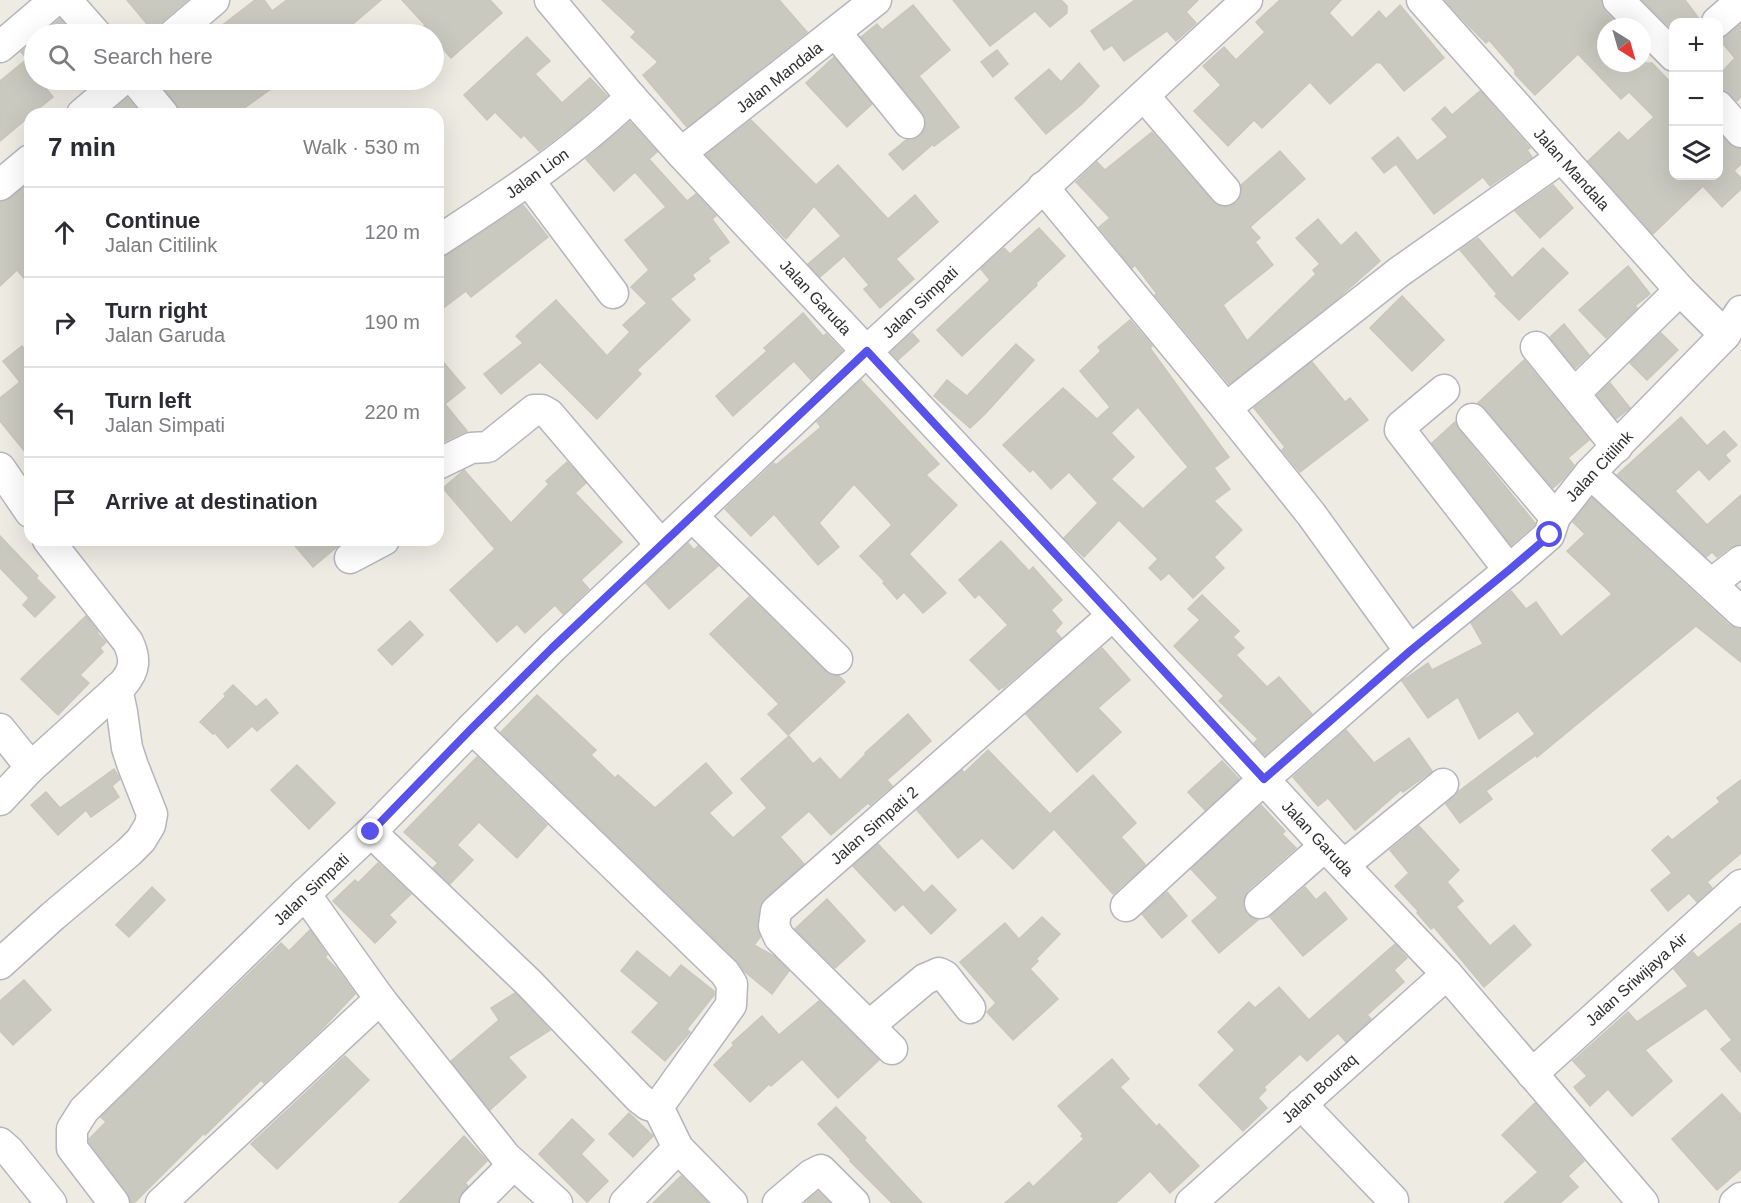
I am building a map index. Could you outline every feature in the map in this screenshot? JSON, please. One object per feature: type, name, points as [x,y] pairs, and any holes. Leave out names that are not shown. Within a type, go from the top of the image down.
[{"type":"street","points":[[27,24],[55,0]]},
{"type":"street","points":[[66,0],[87,24]]},
{"type":"street","points":[[186,24],[214,0]]},
{"type":"street","name":"Jalan Garuda","points":[[550,0],[681,153],[1447,974],[1643,1203]]},
{"type":"street","name":"Jalan Mandala","points":[[681,153],[876,0]]},
{"type":"street","name":"Jalan Simpati","points":[[114,1203],[72,1148],[72,1129],[84,1110],[371,832],[552,648],[867,351],[1247,0]]},
{"type":"street","name":"Jalan Mandala","points":[[1422,0],[1680,290],[1733,323]]},
{"type":"street","points":[[1618,0],[1669,51]]},
{"type":"street","points":[[1722,18],[1741,1]]},
{"type":"street","points":[[0,47],[24,26]]},
{"type":"street","points":[[836,33],[909,123]]},
{"type":"street","points":[[89,108],[110,90]]},
{"type":"street","points":[[143,90],[158,108]]},
{"type":"street","points":[[1144,96],[1225,190]]},
{"type":"street","name":"Jalan Lion","points":[[444,237],[529,181],[606,121],[631,97]]},
{"type":"street","points":[[1723,111],[1741,132]]},
{"type":"street","points":[[1226,408],[1399,272],[1562,158]]},
{"type":"street","points":[[0,185],[24,165]]},
{"type":"street","points":[[529,181],[613,293]]},
{"type":"street","points":[[1043,187],[1311,514],[1410,651]]},
{"type":"street","points":[[1575,393],[1680,290]]},
{"type":"street","name":"Jalan Citilink","points":[[1126,906],[1264,779],[1410,651],[1550,535],[1555,517],[1590,472],[1617,447],[1733,323]]},
{"type":"street","points":[[1536,347],[1617,447]]},
{"type":"street","points":[[1444,390],[1400,429],[1509,570]]},
{"type":"street","points":[[444,461],[471,448],[488,447],[534,410],[542,410],[549,414],[662,545]]},
{"type":"street","points":[[1472,419],[1555,517]]},
{"type":"street","points":[[1590,472],[1741,612]]},
{"type":"street","points":[[11,482],[24,503]]},
{"type":"street","points":[[692,516],[837,659]]},
{"type":"street","points":[[0,800],[30,768],[117,689],[134,667],[132,650],[128,642],[53,546]]},
{"type":"street","points":[[350,558],[373,546]]},
{"type":"street","points":[[1711,584],[1741,561]]},
{"type":"street","name":"Jalan Simpati 2","points":[[892,1049],[779,937],[774,926],[776,911],[1113,615]]},
{"type":"street","points":[[0,964],[129,852],[141,840],[150,825],[152,814],[132,766],[117,689]]},
{"type":"street","points":[[472,728],[725,973],[732,984],[731,1005],[658,1107]]},
{"type":"street","points":[[0,729],[30,768]]},
{"type":"street","points":[[1260,903],[1443,784]]},
{"type":"street","points":[[371,832],[529,983],[639,1098],[648,1105],[658,1107]]},
{"type":"street","name":"Jalan Sriwijaya Air","points":[[1532,1074],[1741,885]]},
{"type":"street","points":[[305,894],[380,999],[506,1157],[557,1203]]},
{"type":"street","points":[[869,1026],[925,979],[939,973],[945,976],[970,1008]]},
{"type":"street","name":"Jalan Bouraq","points":[[1191,1203],[1447,974]]},
{"type":"street","points":[[161,1203],[380,999]]},
{"type":"street","points":[[1301,1104],[1393,1200]]},
{"type":"street","points":[[658,1107],[678,1148],[732,1203]]},
{"type":"street","points":[[0,1143],[51,1203]]},
{"type":"street","points":[[625,1203],[678,1148]]},
{"type":"street","points":[[475,1203],[513,1165]]},
{"type":"street","points":[[778,1203],[811,1175],[821,1170],[854,1203]]},
{"type":"street","points":[[1735,1203],[1741,1198]]},
{"type":"building","points":[[127,0],[187,0],[159,24],[147,24]]},
{"type":"building","points":[[255,0],[264,0],[272,11],[287,0],[381,0],[353,24],[224,24]]},
{"type":"building","points":[[402,0],[490,0],[502,13],[451,58],[444,50],[444,24],[424,24]]},
{"type":"building","points":[[602,0],[779,0],[807,32],[687,127],[643,75],[658,62],[631,37],[636,32]]},
{"type":"building","points":[[953,0],[1061,0],[1067,6],[1067,13],[1050,27],[1035,11],[990,46]]},
{"type":"building","points":[[1135,0],[1198,0],[1186,12],[1196,23],[1176,41],[1167,31],[1124,61],[1112,45],[1104,50],[1091,31]]},
{"type":"building","points":[[1280,0],[1341,0],[1329,13],[1352,38],[1379,11],[1386,19],[1400,5],[1444,58],[1404,91],[1380,62],[1377,62],[1330,104],[1310,82],[1262,128],[1254,120],[1228,146],[1194,111],[1221,85],[1203,66],[1224,47],[1236,60],[1265,32],[1256,22]]},
{"type":"building","points":[[1445,0],[1601,0],[1605,12],[1611,18],[1597,18],[1597,72],[1651,72],[1652,63],[1669,81],[1669,180],[1723,180],[1723,137],[1735,148],[1741,149],[1741,164],[1734,171],[1741,178],[1741,189],[1722,207],[1703,186],[1653,234],[1588,161],[1619,132],[1628,141],[1654,117],[1629,92],[1621,99],[1578,54],[1535,95],[1515,74],[1515,70],[1489,40],[1486,43]]},
{"type":"building","points":[[1642,0],[1685,0],[1698,18],[1669,18],[1669,26]]},
{"type":"building","points":[[913,5],[950,50],[919,76],[959,127],[934,146],[933,144],[903,170],[889,154],[906,140],[920,136],[925,129],[926,120],[861,37],[877,24],[882,30]]},
{"type":"building","points":[[60,19],[64,24],[54,24]]},
{"type":"building","points":[[1741,24],[1741,97],[1737,101],[1723,90],[1723,71],[1735,58],[1723,44],[1723,37]]},
{"type":"building","points":[[527,37],[550,61],[535,74],[562,103],[590,78],[607,96],[539,151],[524,135],[521,138],[495,112],[487,120],[464,95]]},
{"type":"building","points":[[997,50],[1008,64],[993,77],[981,62]]},
{"type":"building","points":[[834,57],[872,104],[847,127],[806,83]]},
{"type":"building","points":[[24,61],[24,90],[47,90],[53,97],[39,108],[24,108],[24,121],[0,141],[0,81]]},
{"type":"building","points":[[1079,63],[1099,86],[1082,104],[1046,134],[1015,98],[1049,69],[1061,82]]},
{"type":"building","points":[[165,90],[269,90],[244,108],[178,108]]},
{"type":"building","points":[[1480,91],[1530,148],[1527,150],[1532,157],[1490,186],[1483,177],[1434,214],[1396,164],[1384,173],[1372,158],[1398,137],[1417,161],[1448,137],[1432,119],[1445,107],[1452,115]]},
{"type":"building","points":[[127,98],[136,108],[116,108]]},
{"type":"building","points":[[751,120],[816,185],[838,165],[888,219],[915,195],[938,222],[896,259],[914,279],[880,308],[864,289],[869,285],[844,256],[820,277],[808,264],[841,236],[814,206],[786,239],[706,155]]},
{"type":"building","points":[[630,122],[657,152],[649,159],[687,201],[696,194],[716,216],[712,219],[729,242],[708,258],[710,261],[692,275],[695,279],[670,299],[690,320],[637,370],[641,374],[597,419],[540,362],[501,394],[484,374],[523,343],[516,336],[556,300],[607,356],[630,332],[623,325],[647,303],[631,287],[649,270],[625,240],[666,207],[635,172],[614,191],[586,159]]},
{"type":"building","points":[[1152,132],[1212,201],[1220,206],[1229,207],[1237,203],[1241,195],[1241,185],[1280,151],[1305,179],[1250,227],[1260,238],[1255,242],[1273,265],[1223,305],[1247,341],[1316,274],[1313,270],[1320,264],[1296,238],[1318,219],[1341,246],[1356,232],[1380,261],[1335,301],[1229,384],[1155,295],[1157,294],[1135,265],[1132,268],[1099,227],[1110,218],[1076,182],[1097,162],[1105,170]]},
{"type":"building","points":[[1553,185],[1573,208],[1540,238],[1515,211]]},
{"type":"building","points":[[24,187],[24,278],[17,270],[0,286],[0,202],[11,198]]},
{"type":"building","points":[[523,205],[548,237],[471,297],[466,291],[444,308],[444,256]]},
{"type":"building","points":[[1039,228],[1065,256],[962,356],[937,330],[990,280],[981,269],[1004,248],[1010,254]]},
{"type":"building","points":[[1478,238],[1512,278],[1543,248],[1568,273],[1519,320],[1495,296],[1497,294],[1460,250]]},
{"type":"building","points":[[1628,266],[1650,294],[1635,306],[1637,308],[1606,338],[1579,310]]},
{"type":"building","points":[[1402,296],[1444,340],[1412,371],[1370,328]]},
{"type":"building","points":[[803,313],[823,336],[826,334],[842,351],[811,380],[794,361],[733,416],[716,396],[767,351],[764,348]]},
{"type":"building","points":[[1130,320],[1152,346],[1150,348],[1229,457],[1214,468],[1230,489],[1214,501],[1242,530],[1214,557],[1224,568],[1193,598],[1169,573],[1161,580],[1149,568],[1158,559],[1119,520],[1084,557],[1064,538],[1098,503],[1069,472],[1051,489],[1033,469],[1030,472],[1003,445],[1063,388],[1097,419],[1110,407],[1080,371],[1101,351],[1098,347]],"holes":[[[1138,407],[1188,467],[1143,509],[1111,479],[1134,457],[1111,433]]]},
{"type":"building","points":[[1564,324],[1589,355],[1575,368],[1550,337]]},
{"type":"building","points":[[912,333],[919,341],[898,360],[891,352]]},
{"type":"building","points":[[1661,333],[1678,350],[1647,380],[1630,363]]},
{"type":"building","points":[[1016,344],[1034,360],[970,428],[934,396],[947,380],[967,396]]},
{"type":"building","points":[[22,346],[24,348],[24,451],[0,421],[0,398],[20,382],[3,361]]},
{"type":"building","points":[[1524,360],[1589,440],[1568,458],[1574,465],[1553,488],[1485,408],[1478,403]]},
{"type":"building","points":[[1312,362],[1345,402],[1350,398],[1368,420],[1300,472],[1282,450],[1285,447],[1254,408]]},
{"type":"building","points":[[444,363],[465,388],[445,404],[467,431],[445,441]]},
{"type":"building","points":[[861,380],[939,464],[926,475],[957,505],[909,554],[946,593],[923,613],[904,592],[897,599],[883,583],[885,582],[860,556],[892,525],[854,484],[819,523],[839,547],[818,565],[774,514],[751,536],[725,509],[774,463],[776,465],[821,427],[817,422]]},
{"type":"building","points":[[1610,383],[1630,408],[1616,419],[1597,395]]},
{"type":"building","points":[[1681,417],[1707,446],[1724,431],[1737,445],[1725,455],[1730,461],[1709,480],[1699,469],[1675,491],[1707,525],[1741,495],[1741,544],[1731,547],[1717,557],[1712,552],[1706,557],[1617,475]]},
{"type":"building","points":[[1455,422],[1459,430],[1535,523],[1511,545],[1432,443]]},
{"type":"building","points":[[567,462],[586,483],[575,493],[622,542],[581,580],[589,589],[563,614],[555,605],[525,633],[517,624],[497,642],[450,590],[495,549],[444,487],[464,470],[511,523],[549,484],[546,481]]},
{"type":"building","points":[[1592,498],[1729,625],[1741,629],[1741,662],[1696,626],[1537,757],[1536,755],[1486,791],[1492,799],[1460,823],[1446,804],[1459,791],[1535,734],[1518,711],[1479,739],[1458,697],[1428,718],[1402,681],[1428,663],[1432,670],[1483,644],[1471,623],[1511,591],[1526,609],[1536,602],[1561,637],[1612,594],[1567,551],[1585,534],[1573,522]]},
{"type":"building","points":[[0,536],[55,597],[35,617],[23,605],[29,598],[0,568]]},
{"type":"building","points":[[1001,541],[1029,571],[1033,567],[1062,600],[1051,610],[1062,623],[1055,631],[1061,638],[999,690],[970,660],[1008,625],[979,594],[975,598],[959,580]]},
{"type":"building","points":[[688,543],[694,550],[698,546],[718,566],[669,609],[646,583]]},
{"type":"building","points":[[295,546],[338,546],[313,567]]},
{"type":"building","points":[[1202,595],[1239,631],[1233,637],[1244,648],[1236,655],[1267,687],[1279,677],[1312,714],[1265,755],[1254,743],[1258,739],[1219,701],[1224,696],[1174,646],[1200,620],[1188,609]]},
{"type":"building","points":[[749,597],[825,671],[839,676],[845,682],[788,735],[768,714],[779,704],[710,634]]},
{"type":"building","points":[[86,616],[106,642],[100,648],[103,652],[80,675],[89,683],[58,715],[21,679]]},
{"type":"building","points":[[410,621],[423,635],[392,665],[378,650]]},
{"type":"building","points":[[1102,648],[1130,680],[1098,708],[1121,732],[1077,772],[1026,714]]},
{"type":"building","points":[[233,685],[256,707],[266,699],[278,713],[257,731],[252,726],[228,748],[215,733],[213,734],[200,722],[226,696],[224,694]]},
{"type":"building","points":[[537,695],[596,750],[591,755],[615,778],[618,775],[655,808],[706,763],[732,793],[709,813],[733,838],[767,808],[741,779],[789,736],[813,764],[820,758],[840,780],[865,753],[908,714],[931,741],[887,780],[892,786],[831,835],[809,811],[780,837],[804,864],[765,898],[759,909],[757,924],[760,937],[754,945],[774,956],[789,971],[772,994],[744,971],[737,961],[501,732]]},
{"type":"building","points":[[1346,730],[1374,763],[1409,738],[1432,771],[1403,792],[1401,790],[1355,830],[1328,798],[1318,806],[1293,777]]},
{"type":"building","points":[[988,750],[1050,814],[1093,775],[1136,823],[1121,837],[1145,864],[1144,866],[1113,894],[1054,829],[1013,869],[982,838],[958,858],[917,810],[962,770],[964,773]]},
{"type":"building","points":[[477,757],[547,825],[517,858],[479,822],[457,845],[473,860],[450,884],[433,868],[438,863],[404,832]]},
{"type":"building","points":[[1222,761],[1239,779],[1205,810],[1188,792]]},
{"type":"building","points":[[297,765],[335,803],[309,829],[271,790]]},
{"type":"building","points":[[114,769],[120,779],[112,786],[119,797],[91,817],[86,810],[58,835],[31,805],[46,792],[60,808]]},
{"type":"building","points":[[1741,780],[1741,853],[1707,882],[1712,888],[1697,902],[1689,893],[1668,911],[1651,890],[1672,873],[1652,850],[1668,836],[1672,840],[1720,802],[1717,798]]},
{"type":"building","points":[[1261,805],[1285,831],[1282,834],[1296,848],[1248,890],[1243,907],[1247,915],[1258,920],[1219,953],[1192,921],[1218,898],[1191,869]]},
{"type":"building","points":[[1419,826],[1459,870],[1447,882],[1463,901],[1456,907],[1490,946],[1514,925],[1531,945],[1484,987],[1434,927],[1431,929],[1395,886],[1409,873],[1390,850]]},
{"type":"building","points":[[878,844],[924,893],[932,885],[956,910],[931,934],[903,904],[895,911],[853,866]]},
{"type":"building","points":[[378,863],[411,894],[389,915],[396,922],[375,943],[333,901],[355,880],[358,883]]},
{"type":"building","points":[[152,887],[165,900],[129,937],[116,925]]},
{"type":"building","points":[[1305,887],[1316,900],[1325,892],[1347,919],[1303,956],[1270,917]]},
{"type":"building","points":[[1167,892],[1187,916],[1162,938],[1142,914]]},
{"type":"building","points":[[827,899],[865,941],[835,968],[795,929]]},
{"type":"building","points":[[1042,917],[1060,934],[1036,959],[1038,961],[1030,969],[1058,999],[1013,1040],[987,1012],[996,1003],[960,962],[1005,923],[1019,939]]},
{"type":"building","points":[[1741,923],[1741,1072],[1721,1049],[1732,1040],[1706,1008],[1645,1050],[1672,1081],[1632,1116],[1608,1089],[1590,1106],[1574,1087],[1587,1076],[1573,1061],[1628,1012],[1637,1022],[1688,986],[1674,969],[1693,952],[1698,958]]},
{"type":"building","points":[[310,930],[327,955],[325,957],[338,970],[355,994],[320,1031],[264,1083],[261,1080],[134,1203],[131,1203],[128,1193],[89,1142],[89,1139],[106,1122],[101,1117],[281,943],[289,951]]},
{"type":"building","points":[[1395,944],[1407,958],[1394,970],[1404,982],[1367,1015],[1371,1019],[1346,1042],[1338,1033],[1307,1061],[1300,1054],[1264,1087],[1266,1090],[1258,1098],[1267,1108],[1243,1131],[1199,1085],[1235,1050],[1218,1032],[1249,1002],[1255,1008],[1279,987],[1309,1020]]},
{"type":"building","points":[[637,951],[670,978],[681,965],[714,991],[714,995],[687,1029],[690,1032],[665,1061],[632,1032],[659,1003],[621,971]]},
{"type":"building","points":[[24,980],[51,1010],[13,1045],[0,1031],[0,1001]]},
{"type":"building","points":[[515,993],[550,1030],[508,1057],[526,1077],[490,1110],[451,1061],[499,1020],[491,1008]]},
{"type":"building","points":[[819,1001],[879,1060],[838,1098],[802,1059],[750,1102],[714,1065],[734,1045],[732,1043],[762,1016],[779,1035]]},
{"type":"building","points":[[345,1056],[369,1080],[277,1169],[251,1144]]},
{"type":"building","points":[[1112,1059],[1129,1079],[1120,1087],[1157,1127],[1159,1124],[1199,1166],[1170,1193],[1150,1171],[1116,1203],[1005,1203],[1029,1182],[1033,1187],[1084,1139],[1081,1136],[1083,1134],[1058,1106]]},
{"type":"building","points":[[1722,1094],[1741,1115],[1741,1169],[1717,1190],[1672,1139]]},
{"type":"building","points":[[1535,1103],[1584,1161],[1568,1176],[1578,1187],[1560,1203],[1504,1203],[1538,1172],[1502,1135]]},
{"type":"building","points":[[836,1107],[922,1203],[892,1203],[850,1161],[818,1124]]},
{"type":"building","points":[[629,1113],[653,1136],[633,1157],[609,1134]]},
{"type":"building","points":[[572,1119],[594,1140],[581,1154],[608,1181],[587,1202],[539,1154]]},
{"type":"building","points":[[464,1136],[487,1161],[465,1183],[468,1186],[458,1203],[399,1203]]},
{"type":"building","points":[[681,1176],[708,1203],[653,1203]]},
{"type":"building","points":[[818,1192],[830,1203],[805,1203],[809,1199]]},
{"type":"route","points":[[371,832],[552,648],[867,351],[1264,779],[1410,651],[1550,535]]}]
